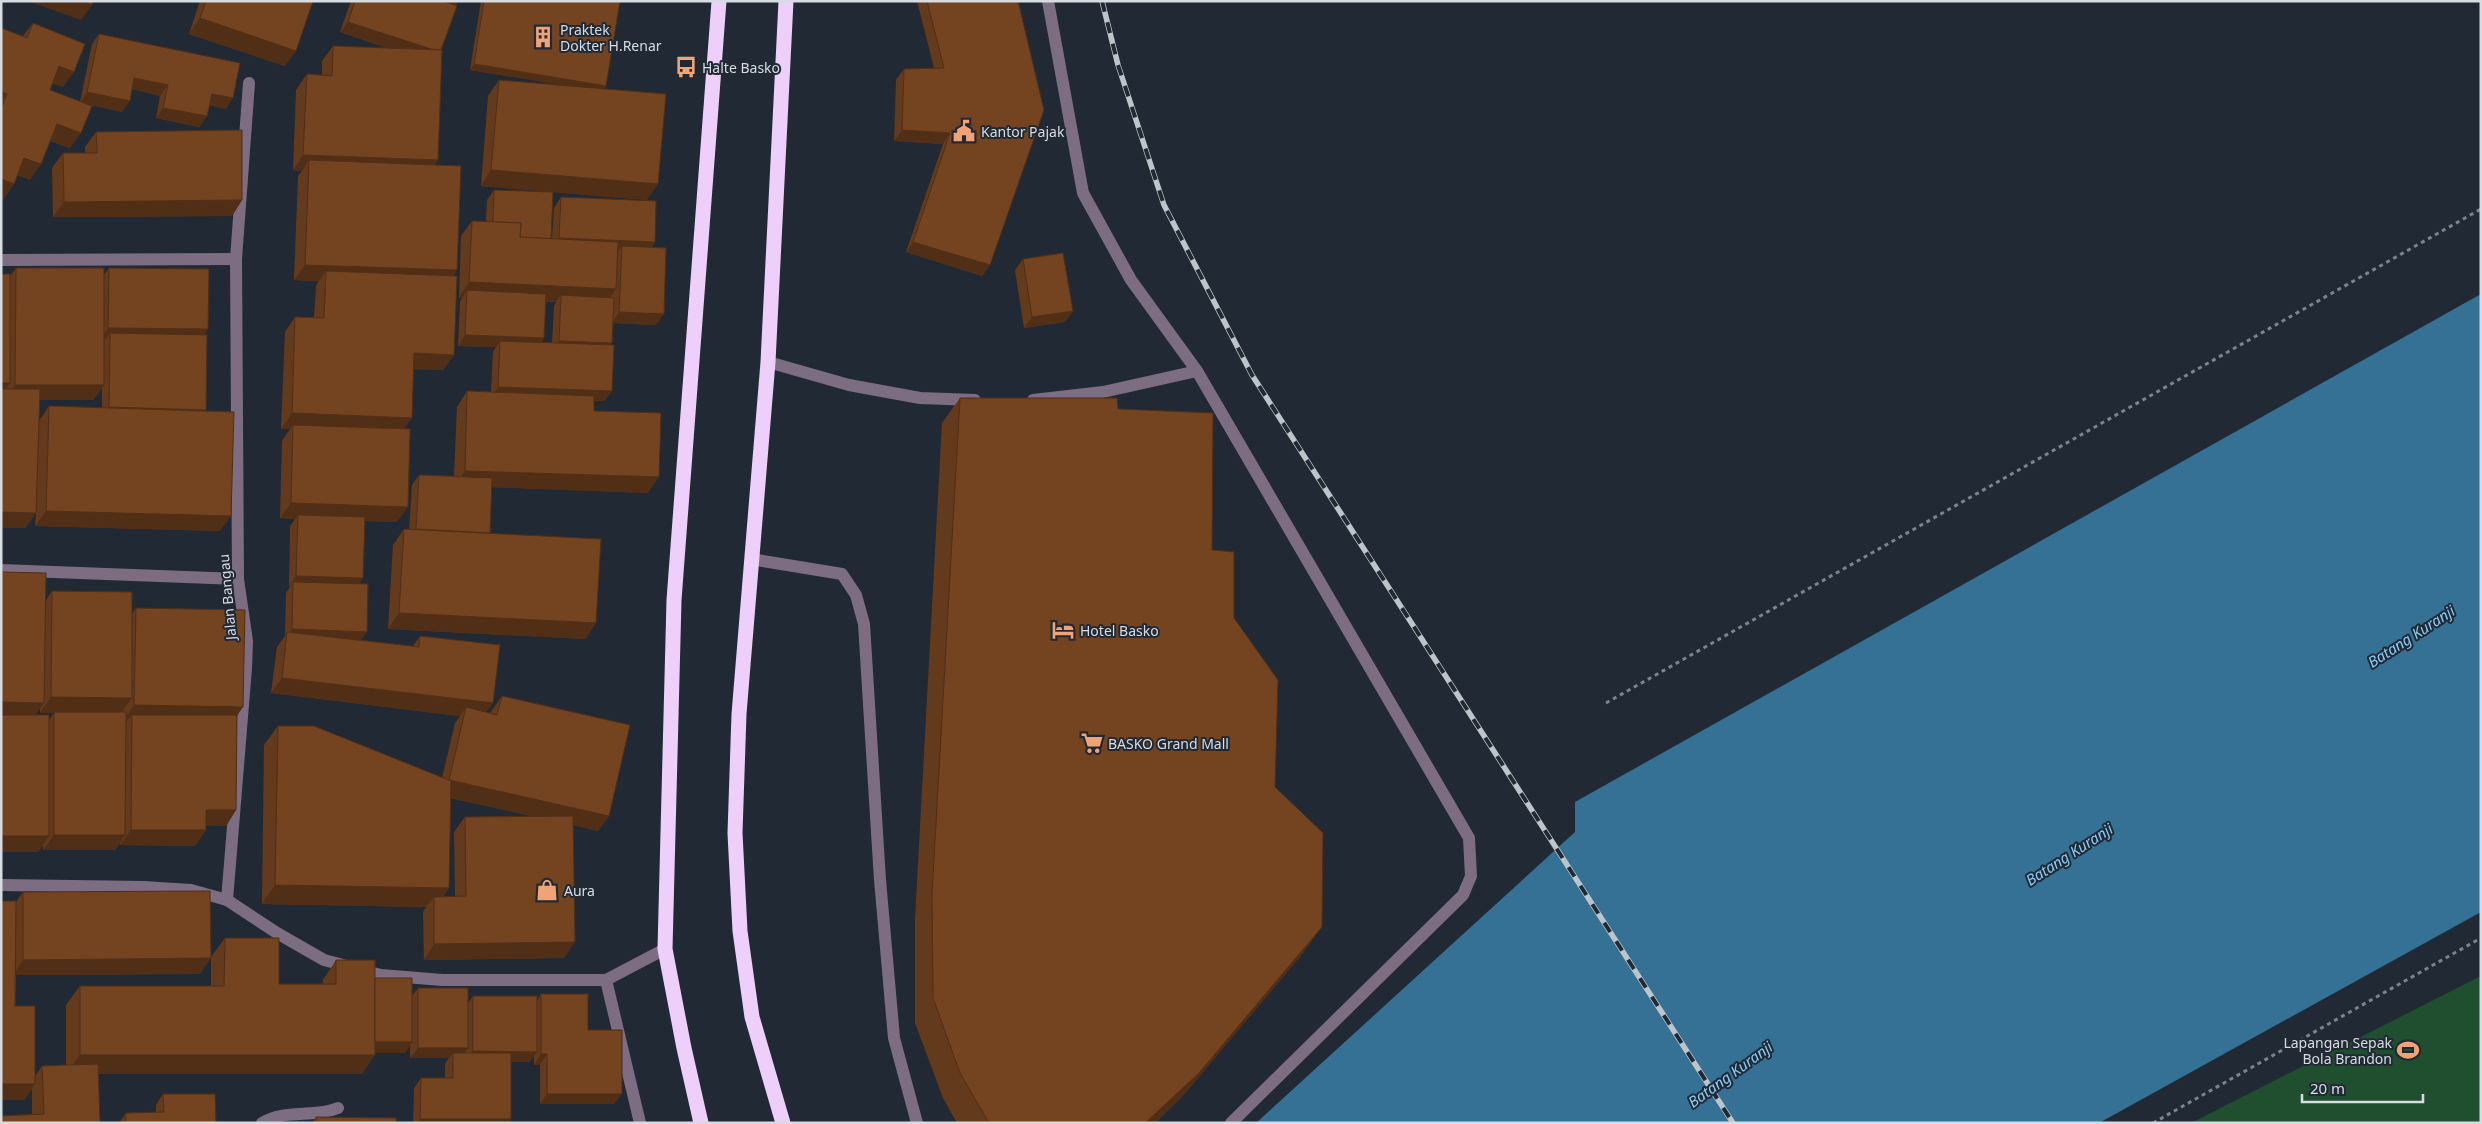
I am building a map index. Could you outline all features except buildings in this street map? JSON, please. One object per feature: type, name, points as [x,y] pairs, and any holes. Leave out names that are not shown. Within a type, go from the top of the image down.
[{"type":"highway","points":[[702,1123],[684,1048],[666,949],[674,600],[719,1]]},
{"type":"highway","points":[[783,1123],[752,1017],[740,931],[735,833],[739,714],[768,362],[786,1]]},
{"type":"street","points":[[1048,1],[1082,193],[1131,280],[1197,370],[1469,838],[1471,876],[1463,895],[1231,1123]]},
{"type":"street","name":"Jalan Bangau","points":[[227,900],[247,641],[238,579],[236,259],[249,83]]},
{"type":"street","points":[[1,260],[236,259]]},
{"type":"street","points":[[768,362],[849,384],[920,398],[986,401]]},
{"type":"street","points":[[1024,401],[1103,392],[1197,370]]},
{"type":"street","points":[[751,559],[842,574],[856,595],[864,624],[880,880],[894,1038],[917,1123]]},
{"type":"street","points":[[1,570],[238,579]]},
{"type":"street","points":[[1,884],[191,890],[227,900],[324,960],[381,975],[442,980],[606,980],[666,949]]},
{"type":"street","points":[[606,980],[640,1123]]},
{"type":"street","points":[[262,1123],[272,1118],[324,1112],[338,1108]]},
{"type":"path","points":[[1606,703],[2481,209]]},
{"type":"path","points":[[2153,1123],[2481,938]]},
{"type":"green space","name":"Lapangan Sepak Bola Brandon","points":[[2481,976],[2481,1123],[2191,1123]]},
{"type":"water","name":"Batang Kuranji","points":[[2481,294],[2481,912],[2099,1123],[1256,1123],[1575,832],[1575,802]]},
{"type":"railway","points":[[1102,1],[1118,65],[1164,205],[1252,375],[1733,1123]]},
{"type":"place","name":"Praktek Dokter H.Renar","points":[[543,37]]},
{"type":"place","name":"Halte Basko","points":[[686,67]]},
{"type":"place","name":"Kantor Pajak","points":[[964,131]]},
{"type":"place","name":"Hotel Basko","points":[[1063,630]]},
{"type":"place","name":"BASKO Grand Mall","points":[[1092,743]]},
{"type":"place","name":"Aura","points":[[547,890]]},
{"type":"place","name":"Lapangan Sepak Bola Brandon","points":[[2408,1050]]}]
